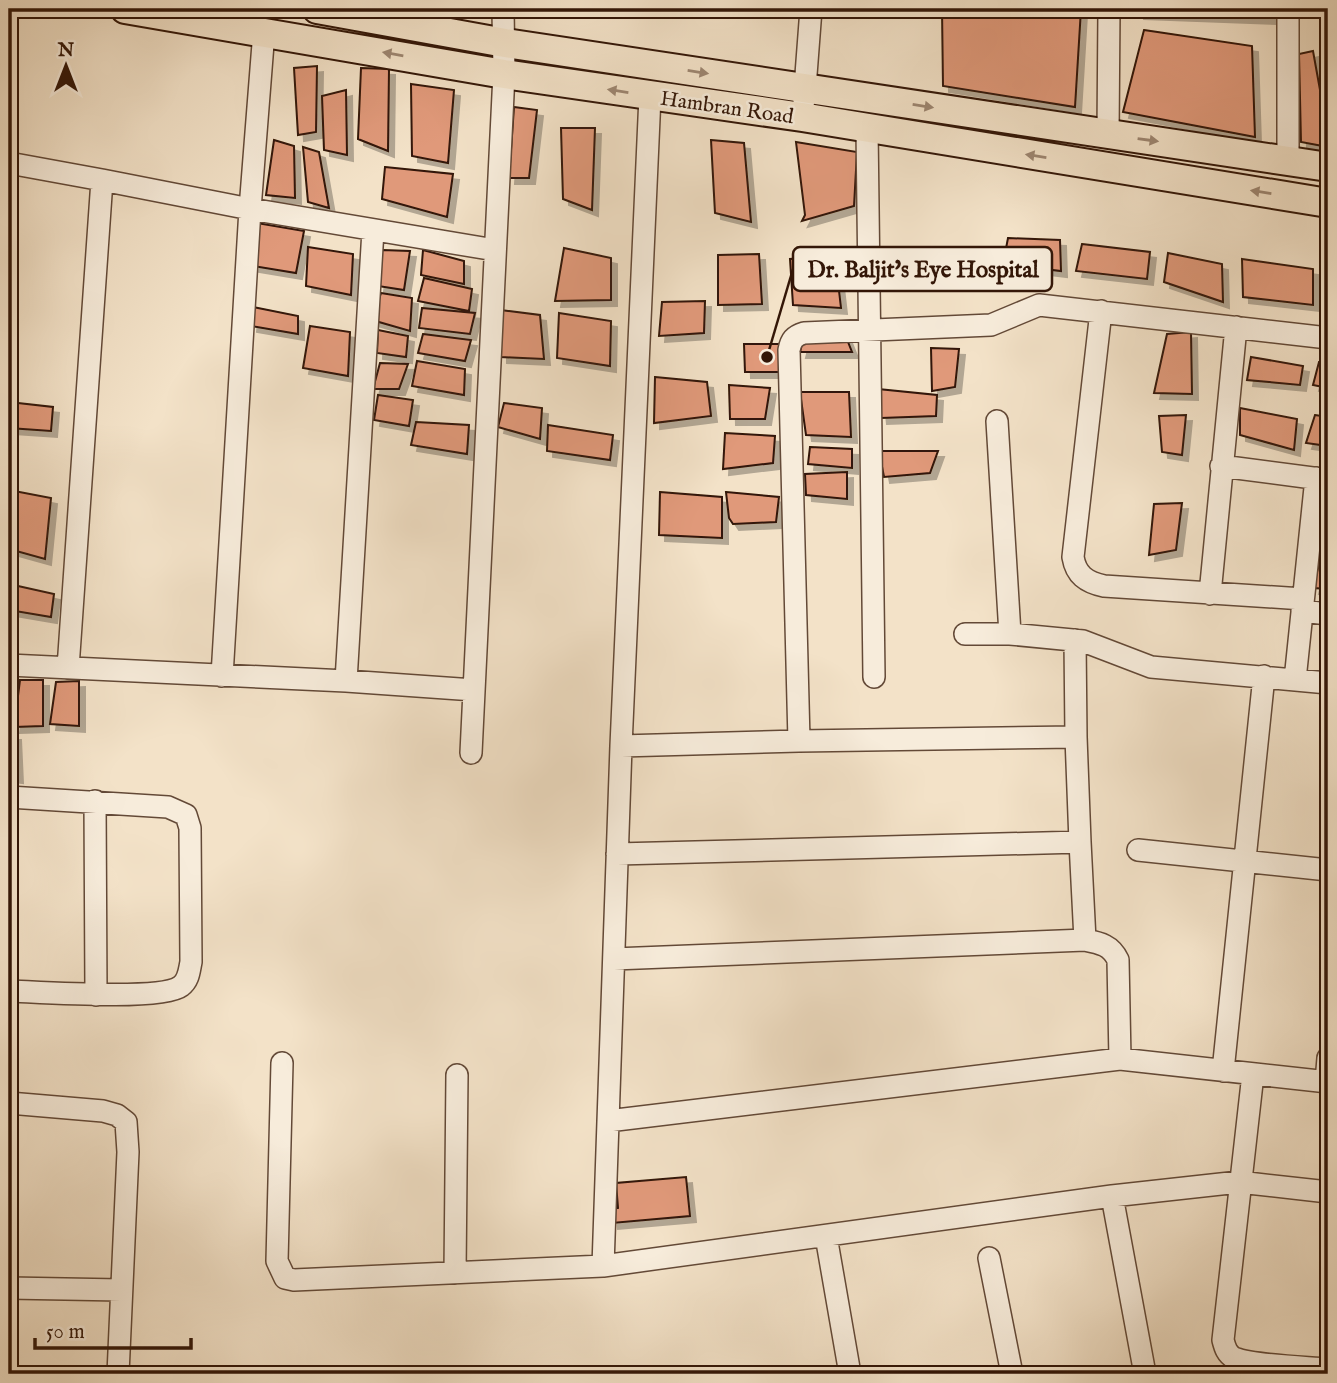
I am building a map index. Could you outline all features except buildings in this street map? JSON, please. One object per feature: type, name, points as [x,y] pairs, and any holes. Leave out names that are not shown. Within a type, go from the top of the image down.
[{"type":"main road","name":"Hambran Road","points":[[125,9],[504,74],[803,117],[1328,203]]},
{"type":"main road","name":"Hambran Road","points":[[317,9],[505,43],[1328,167]]},
{"type":"street","points":[[471,753],[504,74],[503,9]]},
{"type":"street","points":[[803,117],[811,9]]},
{"type":"street","points":[[1108,135],[1109,9]]},
{"type":"street","points":[[1288,9],[1289,161]]},
{"type":"street","points":[[222,676],[250,209],[264,31]]},
{"type":"street","points":[[603,1266],[621,746],[650,96]]},
{"type":"street","points":[[867,129],[874,677]]},
{"type":"street","points":[[9,163],[250,209],[495,250]]},
{"type":"street","points":[[68,667],[102,180]]},
{"type":"street","points":[[346,681],[373,230]]},
{"type":"street","points":[[799,741],[791,342],[795,336],[804,333],[869,329],[991,325],[1039,305],[1328,338]]},
{"type":"street","points":[[1101,311],[1073,556],[1074,567],[1083,578],[1104,586],[1210,594],[1302,605],[1328,614]]},
{"type":"street","points":[[1210,594],[1236,327]]},
{"type":"street","points":[[997,421],[1010,634]]},
{"type":"street","points":[[1221,466],[1322,479],[1302,605],[1295,680]]},
{"type":"street","points":[[965,634],[1010,634],[1076,640],[1151,667],[1328,683]]},
{"type":"street","points":[[1076,640],[1076,737],[1085,940]]},
{"type":"street","points":[[9,665],[346,681],[474,690]]},
{"type":"street","points":[[1223,1071],[1264,676]]},
{"type":"street","points":[[621,746],[1076,737]]},
{"type":"street","points":[[9,797],[168,807],[186,815],[190,828],[191,962],[188,978],[180,988],[163,992],[96,995],[9,991]]},
{"type":"street","points":[[95,801],[96,995]]},
{"type":"street","points":[[617,854],[1080,842]]},
{"type":"street","points":[[1138,850],[1328,870]]},
{"type":"street","points":[[614,959],[1085,940],[1107,946],[1118,960],[1120,1059]]},
{"type":"street","points":[[608,1121],[1120,1059],[1327,1082],[1328,1058]]},
{"type":"street","points":[[282,1063],[277,1261],[282,1275],[294,1280],[603,1266],[1112,1196],[1240,1182],[1328,1192]]},
{"type":"street","points":[[1252,1074],[1223,1340],[1232,1357],[1249,1361],[1327,1365]]},
{"type":"street","points":[[455,1273],[457,1076]]},
{"type":"street","points":[[9,1104],[103,1111],[117,1115],[126,1122],[128,1152],[118,1374]]},
{"type":"street","points":[[1112,1196],[1145,1374]]},
{"type":"street","points":[[826,1236],[850,1374]]},
{"type":"street","points":[[989,1258],[1012,1374]]},
{"type":"street","points":[[9,1288],[121,1290]]},
{"type":"place","name":"Dr. Baljit's Eye Hospital","points":[[767,357]]}]
